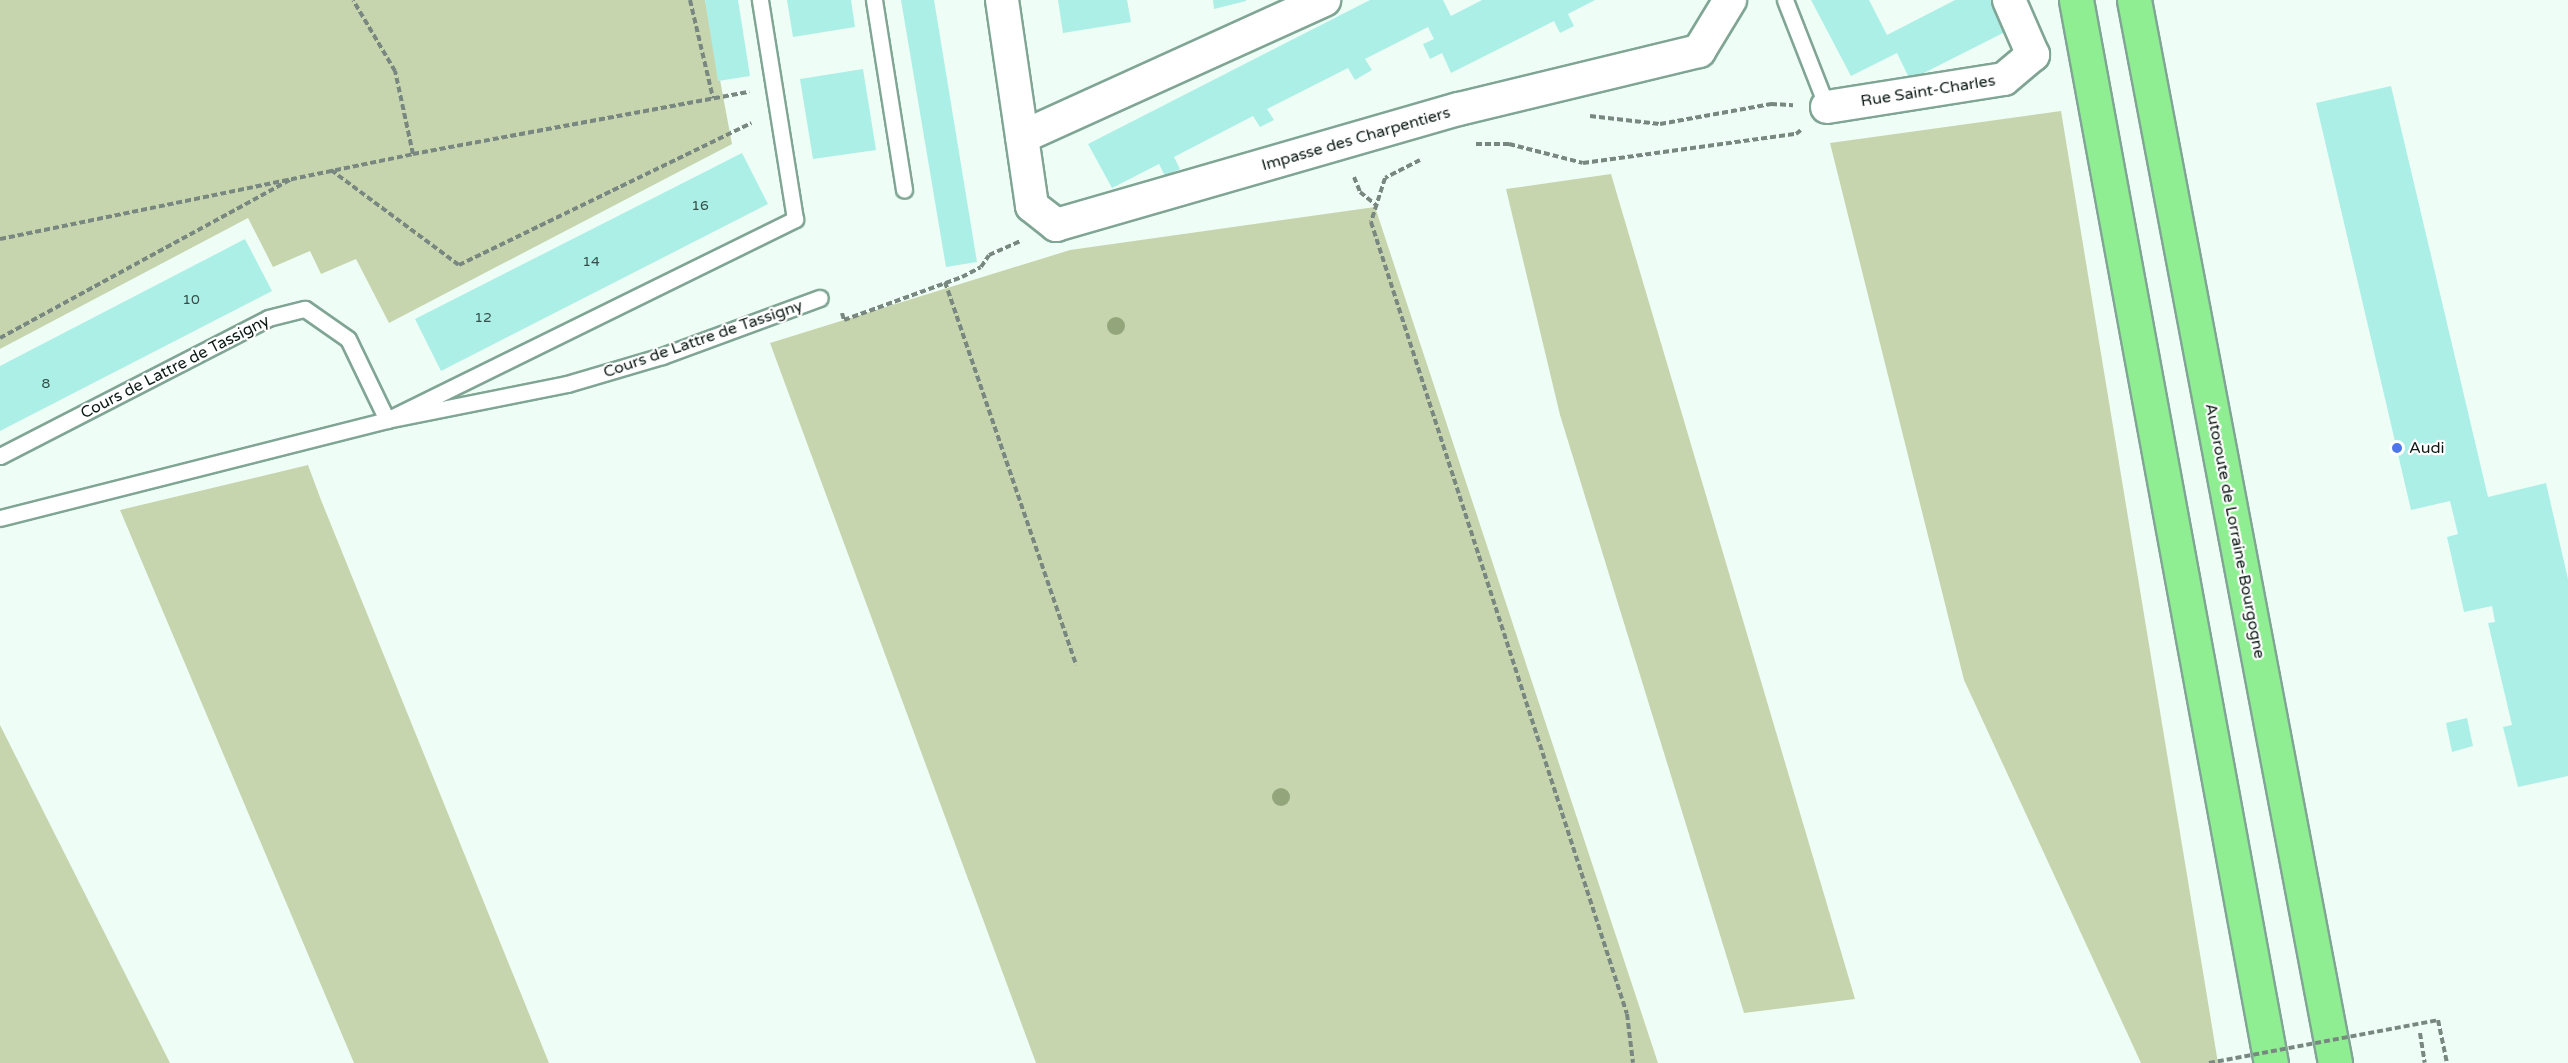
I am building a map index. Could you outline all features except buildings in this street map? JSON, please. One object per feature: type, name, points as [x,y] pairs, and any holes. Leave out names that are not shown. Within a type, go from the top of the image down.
[{"type":"highway","points":[[2076,0],[2271,1063]]},
{"type":"highway","name":"Autoroute de Lorraine-Bourgogne","points":[[2134,0],[2335,1063]]},
{"type":"street","points":[[1002,0],[1032,206],[1056,225]]},
{"type":"street","points":[[1022,137],[1324,0]]},
{"type":"street","name":"Impasse des Charpentiers","points":[[1056,225],[1459,109],[1699,51],[1730,0]]},
{"type":"street","name":"Rue Saint-Charles","points":[[1827,107],[2004,79],[2033,55],[2009,0]]},
{"type":"lane","points":[[0,518],[387,420],[795,219],[760,0]]},
{"type":"lane","points":[[874,0],[904,190]]},
{"type":"lane","points":[[1785,0],[1827,107]]},
{"type":"lane","name":"Cours de Lattre de Tassigny","points":[[0,456],[268,318],[305,309],[348,339],[387,420],[567,384],[662,356],[820,298]]},
{"type":"path","points":[[353,0],[395,71],[413,154]]},
{"type":"path","points":[[690,0],[713,98]]},
{"type":"path","points":[[0,239],[298,176],[774,87]]},
{"type":"path","points":[[1584,115],[1660,124],[1771,104],[1827,107]]},
{"type":"path","points":[[1471,144],[1509,144],[1582,163],[1796,134],[1827,107]]},
{"type":"path","points":[[330,170],[459,265],[778,110]]},
{"type":"path","points":[[1432,156],[1385,178],[1371,222],[1627,1014],[1633,1063]]},
{"type":"path","points":[[0,338],[298,176]]},
{"type":"path","points":[[838,302],[844,320],[981,267],[989,255],[1056,225]]},
{"type":"path","points":[[945,282],[1076,665]]},
{"type":"path","points":[[2209,1063],[2438,1020],[2447,1063]]},
{"type":"path","points":[[2420,1033],[2425,1063]]},
{"type":"green space","points":[[0,0],[705,0],[732,144],[389,323],[356,259],[321,274],[310,251],[273,267],[248,218],[0,349]]},
{"type":"green space","points":[[2061,111],[2218,1063],[2141,1063],[1964,680],[1830,143]]},
{"type":"green space","points":[[1611,174],[1855,999],[1744,1013],[1560,415],[1506,189]]},
{"type":"green space","points":[[1375,207],[1658,1063],[1036,1063],[770,343],[1070,250]]},
{"type":"green space","points":[[308,465],[549,1063],[354,1063],[120,510]]},
{"type":"green space","points":[[0,725],[170,1063],[0,1063]]},
{"type":"place","name":"Audi","points":[[2397,448]]}]
